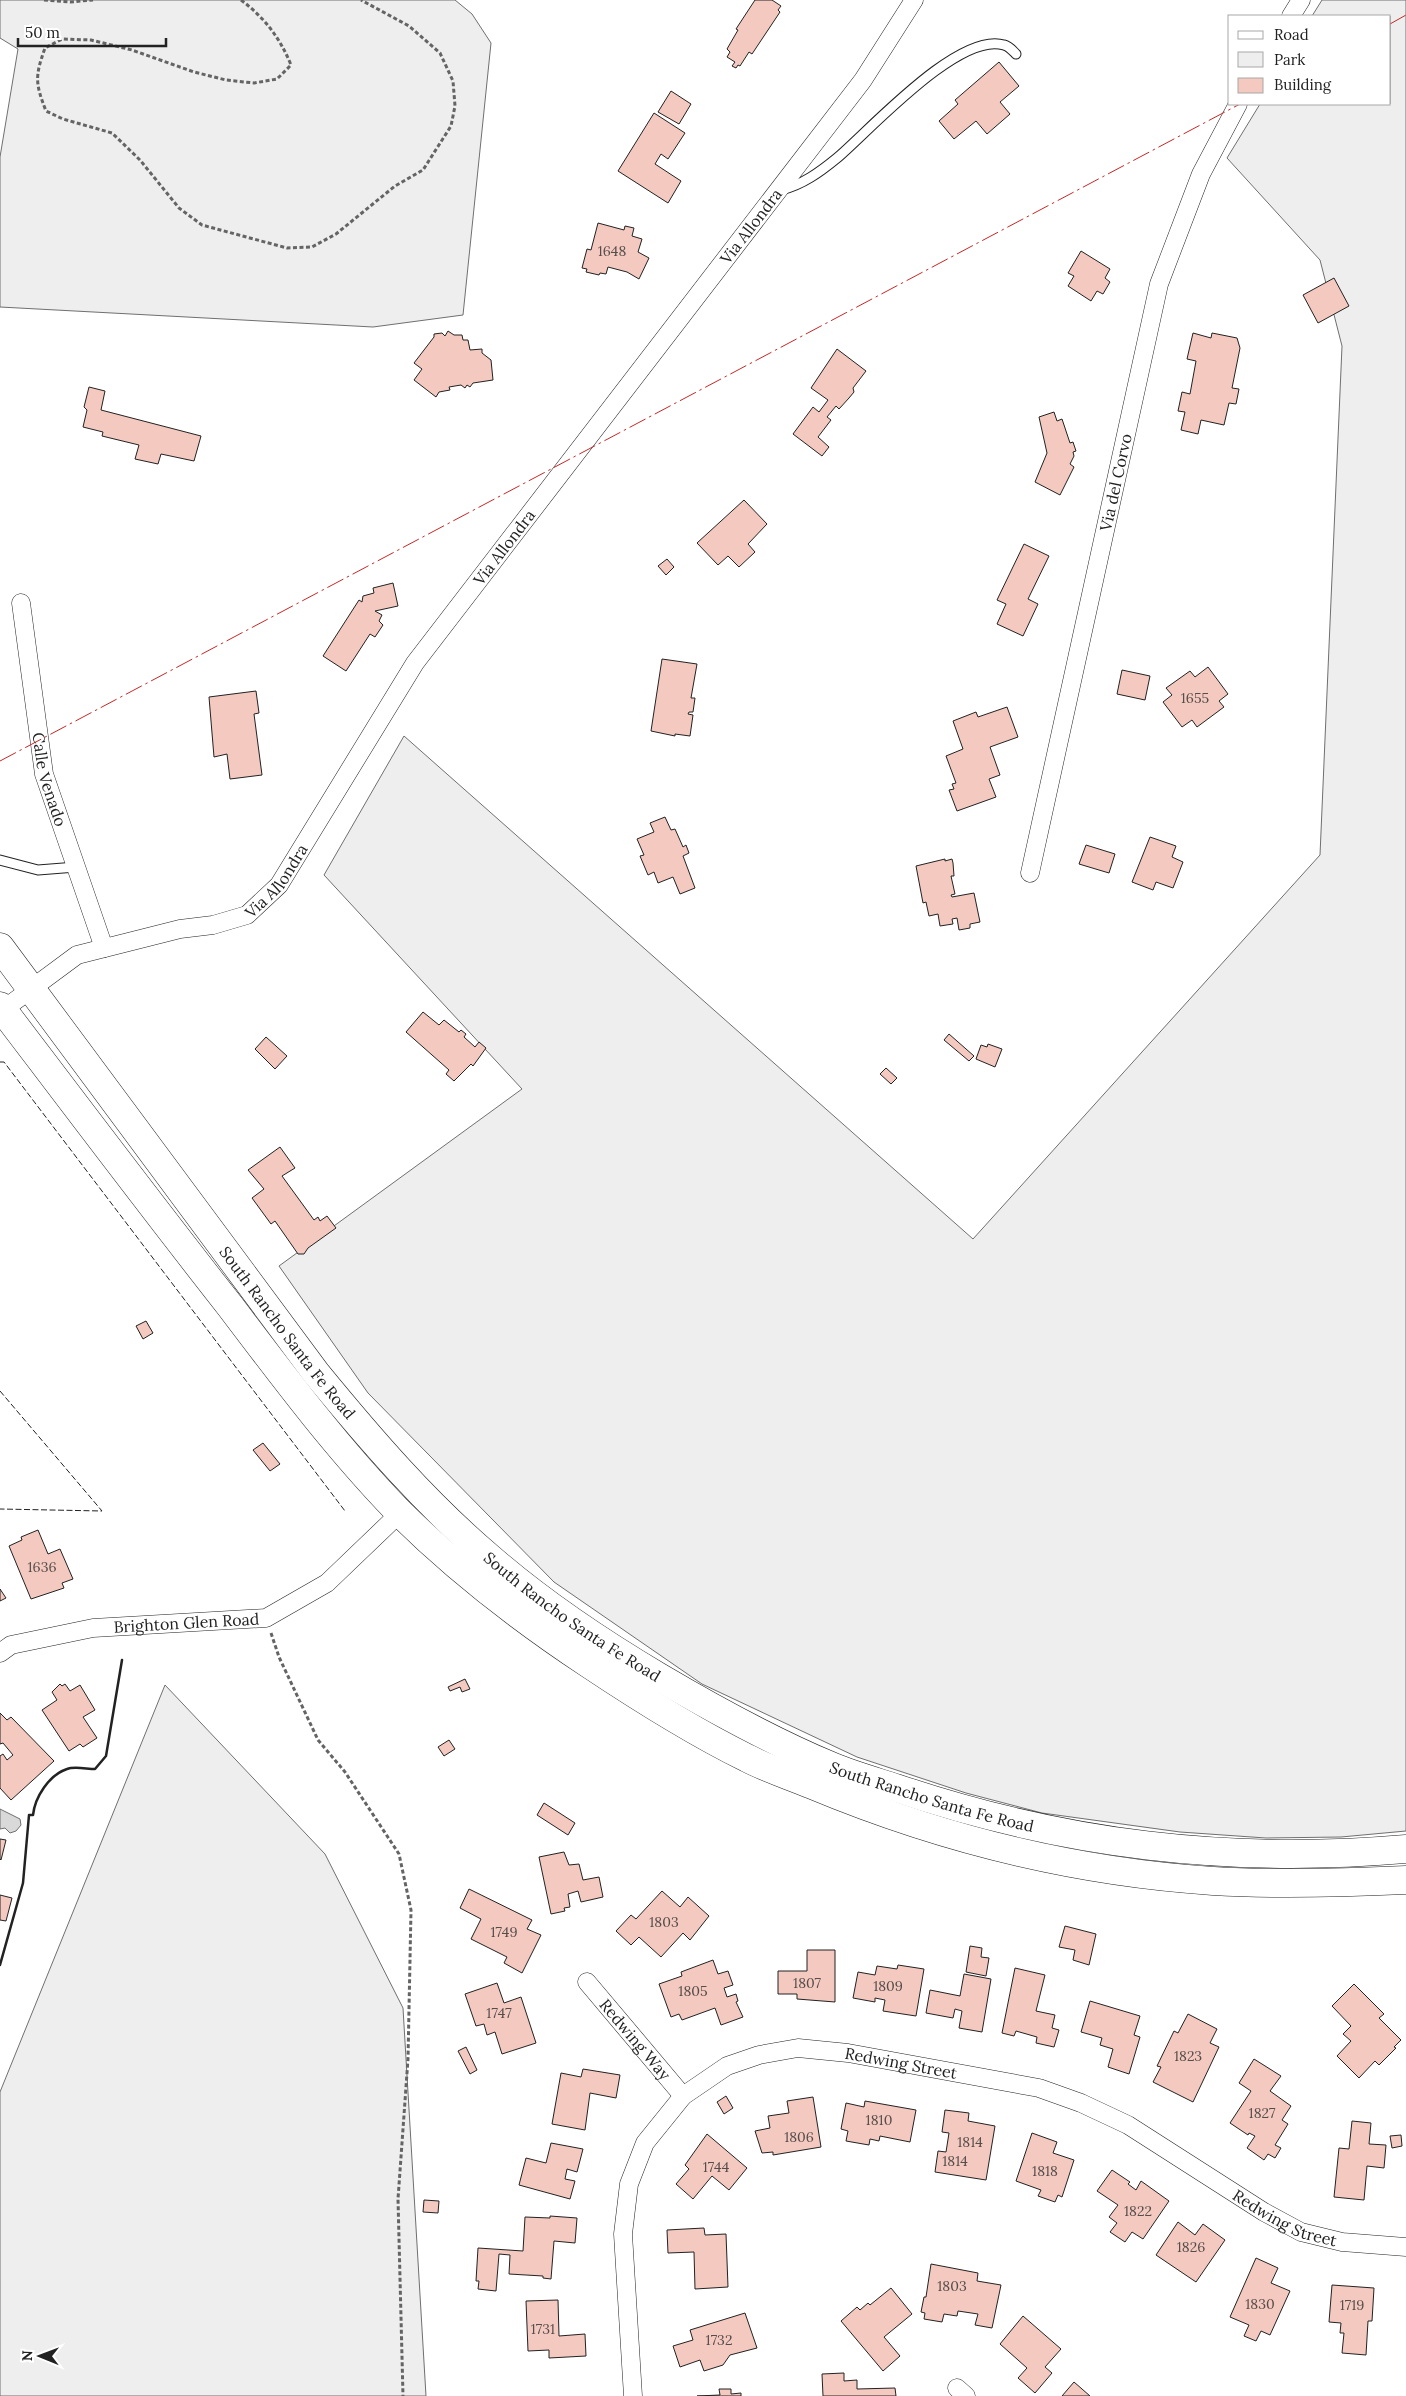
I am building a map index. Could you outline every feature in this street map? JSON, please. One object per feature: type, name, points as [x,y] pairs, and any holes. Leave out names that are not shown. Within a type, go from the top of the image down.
[{"type":"main road","name":"South Rancho Santa Fe Road","points":[[0,947],[30,990],[316,1373],[367,1436],[422,1495],[490,1559],[560,1614],[616,1651],[751,1730],[832,1767],[1008,1822],[1116,1842],[1185,1850],[1268,1855],[1355,1854],[1406,1849]]},
{"type":"main road","name":"South Rancho Santa Fe Road","points":[[1,1009],[324,1429],[400,1513],[469,1575],[550,1638],[656,1709],[750,1759],[918,1826],[1044,1858],[1110,1869],[1210,1881],[1313,1884],[1406,1880]]},
{"type":"street","name":"Via Allondra","points":[[1,1009],[77,955],[180,929],[213,925],[247,915],[279,884],[415,663],[864,80],[914,0]]},
{"type":"street","points":[[1292,15],[1300,0]]},
{"type":"street","name":"Via del Corvo","points":[[1030,873],[1159,284],[1201,174],[1237,105]]},
{"type":"street","name":"Calle Venado","points":[[21,603],[44,774],[104,948]]},
{"type":"street","name":"Brighton Glen Road","points":[[0,1653],[11,1645],[93,1628],[266,1618],[326,1582],[400,1513]]},
{"type":"street","name":"Redwing Way","points":[[587,1982],[683,2096]]},
{"type":"street","name":"Redwing Street","points":[[633,2396],[623,2234],[630,2184],[645,2143],[683,2096],[727,2066],[759,2055],[798,2048],[848,2053],[1039,2088],[1080,2103],[1128,2125],[1264,2212],[1301,2232],[1342,2242],[1406,2248]]},
{"type":"lane","points":[[778,191],[793,187],[814,175],[837,158],[916,86],[954,58],[988,44],[1007,45],[1016,54]]},
{"type":"lane","points":[[0,860],[38,870],[76,867]]},
{"type":"path","points":[[44,0],[70,2],[93,0]]},
{"type":"path","points":[[241,0],[269,25],[282,43],[291,65],[277,79],[254,83],[226,80],[194,72],[132,50],[91,40],[62,39],[45,48],[38,67],[37,87],[46,111],[63,119],[112,133],[140,160],[179,208],[202,225],[287,248],[312,247],[336,234],[395,186],[423,170],[451,126],[455,106],[453,81],[440,53],[408,26],[361,0]]},
{"type":"path","points":[[266,1618],[279,1657],[318,1740],[345,1772],[399,1854],[411,1910],[408,2059],[398,2199],[403,2396]]},
{"type":"green space","points":[[0,0],[455,0],[472,14],[491,43],[463,315],[373,327],[0,307],[0,157],[18,49],[0,38]]},
{"type":"green space","points":[[1322,0],[1406,0],[1406,1831],[1341,1837],[1266,1838],[1180,1832],[1042,1813],[966,1793],[857,1757],[702,1684],[554,1582],[368,1393],[279,1266],[522,1089],[324,875],[404,736],[973,1239],[1320,855],[1342,346],[1320,260],[1227,158],[1259,105],[1391,105],[1391,15],[1313,15]]},
{"type":"green space","points":[[165,1685],[325,1854],[403,2008],[426,2396],[0,2396],[0,2092]]},
{"type":"shaded area","points":[[0,1809],[20,1819],[21,1825],[16,1831],[10,1833],[5,1828],[0,1829]]},
{"type":"building","points":[[755,0],[772,0],[781,6],[778,10],[780,12],[752,54],[749,52],[740,66],[738,65],[736,68],[732,66],[735,62],[727,57],[730,52],[727,49],[738,30],[736,29]]},
{"type":"building","points":[[999,62],[1019,86],[1000,102],[1010,114],[987,134],[976,121],[954,139],[939,121],[958,104],[955,100]]},
{"type":"building","points":[[671,91],[691,104],[679,124],[658,112]]},
{"type":"building","points":[[654,113],[685,133],[668,159],[661,154],[655,164],[681,181],[668,203],[618,171]]},
{"type":"building","points":[[598,223],[624,230],[625,226],[634,228],[632,236],[642,239],[638,252],[649,258],[639,279],[627,272],[608,267],[606,274],[600,273],[599,275],[586,272],[587,269],[582,268],[587,249],[591,250]]},
{"type":"building","points":[[1081,251],[1110,269],[1105,278],[1110,282],[1103,294],[1097,291],[1091,301],[1068,286],[1074,276],[1068,273]]},
{"type":"building","points":[[1334,278],[1349,306],[1318,323],[1303,295]]},
{"type":"building","points":[[448,331],[454,335],[462,335],[463,340],[468,340],[470,350],[482,349],[482,353],[491,360],[493,380],[473,383],[470,387],[467,385],[465,388],[461,385],[449,387],[450,390],[439,392],[436,397],[414,380],[422,369],[414,363],[434,337],[434,334],[442,333],[445,336]]},
{"type":"building","points":[[1193,333],[1211,338],[1212,333],[1237,338],[1240,348],[1232,388],[1239,389],[1236,404],[1229,403],[1224,425],[1201,420],[1198,434],[1181,430],[1185,412],[1178,411],[1182,392],[1190,394],[1196,361],[1187,359]]},
{"type":"building","points":[[837,349],[866,371],[853,388],[854,392],[849,398],[839,409],[836,406],[827,417],[831,420],[818,437],[829,447],[822,456],[793,434],[813,407],[819,412],[828,400],[811,388]]},
{"type":"building","points":[[89,387],[105,391],[101,410],[201,436],[194,461],[161,454],[158,464],[135,459],[139,445],[102,436],[103,432],[83,427],[87,410],[84,407]]},
{"type":"building","points":[[1054,412],[1057,421],[1062,419],[1070,443],[1073,442],[1076,451],[1073,452],[1074,456],[1070,464],[1074,467],[1060,495],[1035,482],[1047,453],[1039,417]]},
{"type":"building","points":[[744,500],[767,524],[748,544],[755,552],[739,567],[728,556],[718,565],[697,543]]},
{"type":"building","points":[[1024,544],[1049,556],[1028,599],[1038,604],[1023,636],[997,624],[1006,604],[997,600]]},
{"type":"building","points":[[667,559],[674,567],[666,575],[658,566]]},
{"type":"building","points":[[393,583],[398,606],[375,611],[382,615],[379,621],[383,625],[375,637],[370,634],[346,671],[323,656],[359,600],[362,602],[363,596],[374,593],[373,588]]},
{"type":"building","points":[[662,659],[697,664],[691,698],[695,698],[693,712],[688,714],[693,715],[690,736],[675,734],[675,736],[651,731]]},
{"type":"building","points":[[1208,667],[1228,694],[1219,701],[1224,707],[1197,727],[1192,720],[1182,727],[1163,702],[1172,695],[1166,688],[1190,671],[1195,677]]},
{"type":"building","points":[[1122,670],[1150,676],[1145,700],[1117,694]]},
{"type":"building","points":[[256,691],[259,713],[254,714],[262,775],[230,779],[227,754],[214,757],[209,697]]},
{"type":"building","points":[[1007,707],[1018,737],[990,747],[1000,775],[989,779],[996,797],[957,811],[949,790],[954,789],[952,784],[956,783],[946,756],[963,749],[953,721],[976,712],[978,717]]},
{"type":"building","points":[[665,817],[671,830],[675,829],[683,847],[686,845],[689,853],[683,856],[695,888],[680,894],[673,877],[658,883],[654,872],[648,875],[640,856],[644,855],[637,839],[654,832],[650,823]]},
{"type":"building","points":[[1150,837],[1176,846],[1172,857],[1183,862],[1173,888],[1156,882],[1153,890],[1132,882]]},
{"type":"building","points":[[1086,845],[1115,854],[1109,873],[1079,864]]},
{"type":"building","points":[[945,859],[945,861],[952,859],[953,863],[954,876],[951,876],[955,894],[951,895],[952,897],[974,893],[980,922],[970,924],[970,928],[959,930],[957,918],[952,919],[953,924],[940,926],[938,914],[929,916],[926,902],[923,903],[916,866]]},
{"type":"building","points":[[423,1012],[439,1025],[444,1020],[459,1032],[461,1030],[466,1034],[464,1037],[475,1047],[479,1042],[486,1048],[473,1066],[471,1064],[454,1081],[446,1074],[449,1070],[406,1032]]},
{"type":"building","points":[[949,1034],[974,1056],[969,1061],[944,1040]]},
{"type":"building","points":[[266,1037],[287,1056],[275,1069],[255,1049]]},
{"type":"building","points":[[988,1044],[1002,1049],[995,1067],[976,1059],[981,1045],[987,1047]]},
{"type":"building","points":[[886,1068],[897,1078],[891,1084],[880,1074]]},
{"type":"building","points":[[280,1147],[295,1168],[282,1176],[314,1220],[318,1217],[320,1221],[327,1216],[336,1228],[308,1248],[304,1254],[298,1254],[275,1221],[271,1224],[252,1198],[264,1189],[248,1170]]},
{"type":"building","points":[[146,1321],[153,1333],[143,1339],[136,1326]]},
{"type":"building","points":[[263,1443],[280,1464],[270,1471],[253,1450]]},
{"type":"building","points":[[38,1530],[48,1554],[60,1549],[73,1579],[62,1583],[64,1588],[31,1599],[9,1546],[22,1540],[21,1537]]},
{"type":"building","points":[[0,1589],[6,1598],[0,1601]]},
{"type":"building","points":[[465,1679],[470,1689],[462,1692],[460,1687],[450,1691],[448,1687]]},
{"type":"building","points":[[60,1684],[62,1686],[65,1684],[70,1691],[80,1685],[95,1710],[83,1717],[97,1738],[83,1747],[80,1744],[69,1751],[42,1710],[57,1700],[52,1692]]},
{"type":"building","points":[[0,1713],[7,1720],[11,1717],[54,1761],[11,1800],[0,1788],[0,1756],[3,1754],[7,1760],[13,1755],[3,1743],[0,1744]]},
{"type":"building","points":[[449,1740],[455,1749],[444,1756],[438,1747]]},
{"type":"building","points":[[544,1803],[575,1823],[568,1835],[537,1815]]},
{"type":"building","points":[[0,1839],[6,1840],[1,1860],[0,1859]]},
{"type":"building","points":[[564,1852],[569,1865],[579,1864],[583,1880],[599,1877],[603,1897],[581,1902],[578,1891],[568,1894],[570,1907],[564,1908],[565,1911],[551,1914],[539,1857]]},
{"type":"building","points":[[469,1889],[532,1920],[527,1929],[541,1935],[522,1973],[504,1963],[507,1957],[471,1939],[481,1919],[460,1908]]},
{"type":"building","points":[[662,1891],[680,1907],[688,1897],[709,1916],[690,1940],[683,1933],[661,1957],[639,1937],[631,1945],[616,1931],[631,1915],[636,1919]]},
{"type":"building","points":[[0,1895],[12,1898],[6,1921],[0,1920]]},
{"type":"building","points":[[1065,1926],[1096,1934],[1089,1965],[1073,1960],[1075,1950],[1059,1947]]},
{"type":"building","points":[[970,1946],[982,1948],[981,1957],[989,1958],[986,1976],[966,1972]]},
{"type":"building","points":[[807,1950],[835,1950],[835,2002],[797,1999],[797,1994],[778,1994],[778,1971],[807,1971]]},
{"type":"building","points":[[713,1960],[718,1974],[728,1971],[733,1985],[724,1988],[727,1997],[736,1994],[738,2001],[736,2002],[743,2017],[721,2025],[715,2008],[682,2020],[679,2014],[671,2017],[659,1984],[682,1976],[681,1972]]},
{"type":"building","points":[[898,1965],[924,1969],[916,2016],[883,2011],[885,2000],[875,1998],[875,2002],[853,1998],[858,1972],[875,1975],[877,1966],[897,1969]]},
{"type":"building","points":[[1015,1968],[1045,1975],[1036,2011],[1055,2015],[1052,2028],[1059,2030],[1054,2047],[1036,2043],[1037,2037],[1016,2031],[1014,2036],[1002,2033]]},
{"type":"building","points":[[964,1974],[991,1979],[982,2032],[959,2028],[962,2011],[955,2009],[953,2018],[926,2013],[930,1990],[960,1996]]},
{"type":"building","points":[[497,1983],[504,2003],[521,1997],[536,2043],[502,2054],[495,2032],[487,2035],[484,2024],[476,2026],[465,1994]]},
{"type":"building","points":[[1354,1984],[1384,2014],[1379,2018],[1401,2040],[1394,2047],[1396,2048],[1379,2065],[1375,2061],[1359,2078],[1337,2056],[1351,2041],[1343,2034],[1351,2026],[1332,2006]]},
{"type":"building","points":[[1090,2001],[1140,2016],[1134,2035],[1140,2037],[1129,2074],[1108,2067],[1113,2049],[1100,2045],[1102,2038],[1081,2032]]},
{"type":"building","points":[[1188,2014],[1217,2029],[1210,2043],[1219,2047],[1193,2102],[1153,2082],[1161,2067],[1157,2066],[1174,2031],[1178,2033]]},
{"type":"building","points":[[466,2047],[477,2070],[470,2074],[458,2051]]},
{"type":"building","points":[[1254,2059],[1281,2076],[1270,2091],[1291,2106],[1282,2120],[1288,2124],[1275,2145],[1281,2148],[1275,2158],[1268,2154],[1264,2160],[1247,2148],[1255,2136],[1249,2133],[1248,2135],[1230,2123],[1251,2091],[1239,2083]]},
{"type":"building","points":[[583,2069],[620,2075],[616,2098],[590,2093],[585,2130],[552,2124],[561,2073],[581,2077]]},
{"type":"building","points":[[726,2096],[733,2108],[724,2114],[717,2102]]},
{"type":"building","points":[[813,2097],[821,2147],[773,2155],[773,2152],[762,2153],[755,2131],[770,2128],[768,2116],[789,2113],[787,2101]]},
{"type":"building","points":[[865,2101],[916,2110],[910,2142],[880,2136],[879,2141],[870,2139],[869,2145],[846,2141],[848,2131],[841,2129],[846,2103],[864,2107]]},
{"type":"building","points":[[945,2110],[969,2113],[968,2121],[995,2126],[986,2180],[935,2172],[938,2151],[946,2152],[949,2133],[942,2132]]},
{"type":"building","points":[[1352,2121],[1371,2123],[1369,2144],[1386,2145],[1384,2168],[1367,2166],[1364,2200],[1334,2197],[1339,2148],[1349,2149]]},
{"type":"building","points":[[1032,2133],[1057,2142],[1053,2153],[1074,2160],[1062,2197],[1058,2195],[1055,2202],[1038,2196],[1041,2190],[1016,2181]]},
{"type":"building","points":[[707,2134],[747,2168],[729,2190],[712,2176],[693,2199],[676,2184],[689,2169],[685,2165]]},
{"type":"building","points":[[1401,2135],[1402,2146],[1392,2148],[1390,2136]]},
{"type":"building","points":[[551,2143],[583,2149],[577,2172],[567,2169],[565,2179],[575,2181],[570,2199],[519,2185],[526,2158],[546,2163]]},
{"type":"building","points":[[1112,2170],[1130,2182],[1128,2184],[1136,2190],[1141,2181],[1169,2201],[1143,2239],[1132,2232],[1125,2242],[1110,2232],[1117,2223],[1109,2217],[1118,2205],[1097,2191]]},
{"type":"building","points":[[424,2200],[439,2201],[438,2213],[423,2212]]},
{"type":"building","points":[[550,2216],[577,2218],[575,2243],[554,2241],[551,2279],[543,2278],[543,2276],[509,2274],[510,2255],[499,2254],[496,2291],[478,2289],[479,2281],[476,2281],[478,2248],[523,2251],[525,2217],[550,2218]]},
{"type":"building","points":[[1178,2222],[1195,2235],[1203,2224],[1225,2240],[1196,2282],[1156,2255]]},
{"type":"building","points":[[704,2228],[705,2235],[726,2234],[728,2287],[695,2289],[694,2252],[668,2253],[667,2230]]},
{"type":"building","points":[[1256,2258],[1278,2268],[1271,2283],[1290,2291],[1270,2335],[1261,2331],[1256,2341],[1244,2336],[1249,2325],[1230,2317]]},
{"type":"building","points":[[931,2264],[978,2273],[977,2281],[1001,2285],[992,2328],[975,2325],[978,2314],[958,2311],[957,2316],[944,2314],[942,2322],[924,2319],[925,2313],[921,2312],[924,2297],[926,2297]]},
{"type":"building","points":[[1332,2285],[1374,2288],[1372,2321],[1368,2321],[1366,2355],[1342,2353],[1344,2333],[1340,2333],[1341,2323],[1329,2322]]},
{"type":"building","points":[[891,2288],[912,2314],[884,2337],[900,2356],[883,2371],[841,2321],[857,2307],[860,2310],[868,2303],[870,2305]]},
{"type":"building","points":[[558,2300],[559,2336],[585,2334],[586,2356],[549,2358],[549,2350],[528,2351],[526,2301]]},
{"type":"building","points":[[745,2313],[757,2348],[730,2355],[723,2365],[704,2371],[700,2360],[680,2367],[673,2346],[693,2340],[690,2330]]},
{"type":"building","points":[[1023,2316],[1061,2349],[1045,2367],[1052,2373],[1035,2393],[1018,2378],[1027,2368],[1000,2344]]},
{"type":"building","points":[[844,2373],[844,2381],[857,2380],[857,2389],[895,2388],[896,2396],[823,2396],[822,2374]]},
{"type":"building","points":[[1074,2382],[1090,2396],[1062,2396]]},
{"type":"building","points":[[719,2389],[731,2389],[731,2394],[741,2393],[741,2396],[697,2396],[720,2395]]},
{"type":"fence","points":[[0,1062],[4,1062],[345,1511]]},
{"type":"fence","points":[[0,1391],[102,1511],[0,1509]]},
{"type":"wall","points":[[0,1965],[23,1883],[29,1815],[33,1815],[40,1794],[54,1776],[70,1768],[95,1769],[106,1756],[122,1660]]},
{"type":"power","points":[[1391,23],[1406,15]]},
{"type":"power","points":[[0,761],[1238,105]]}]
